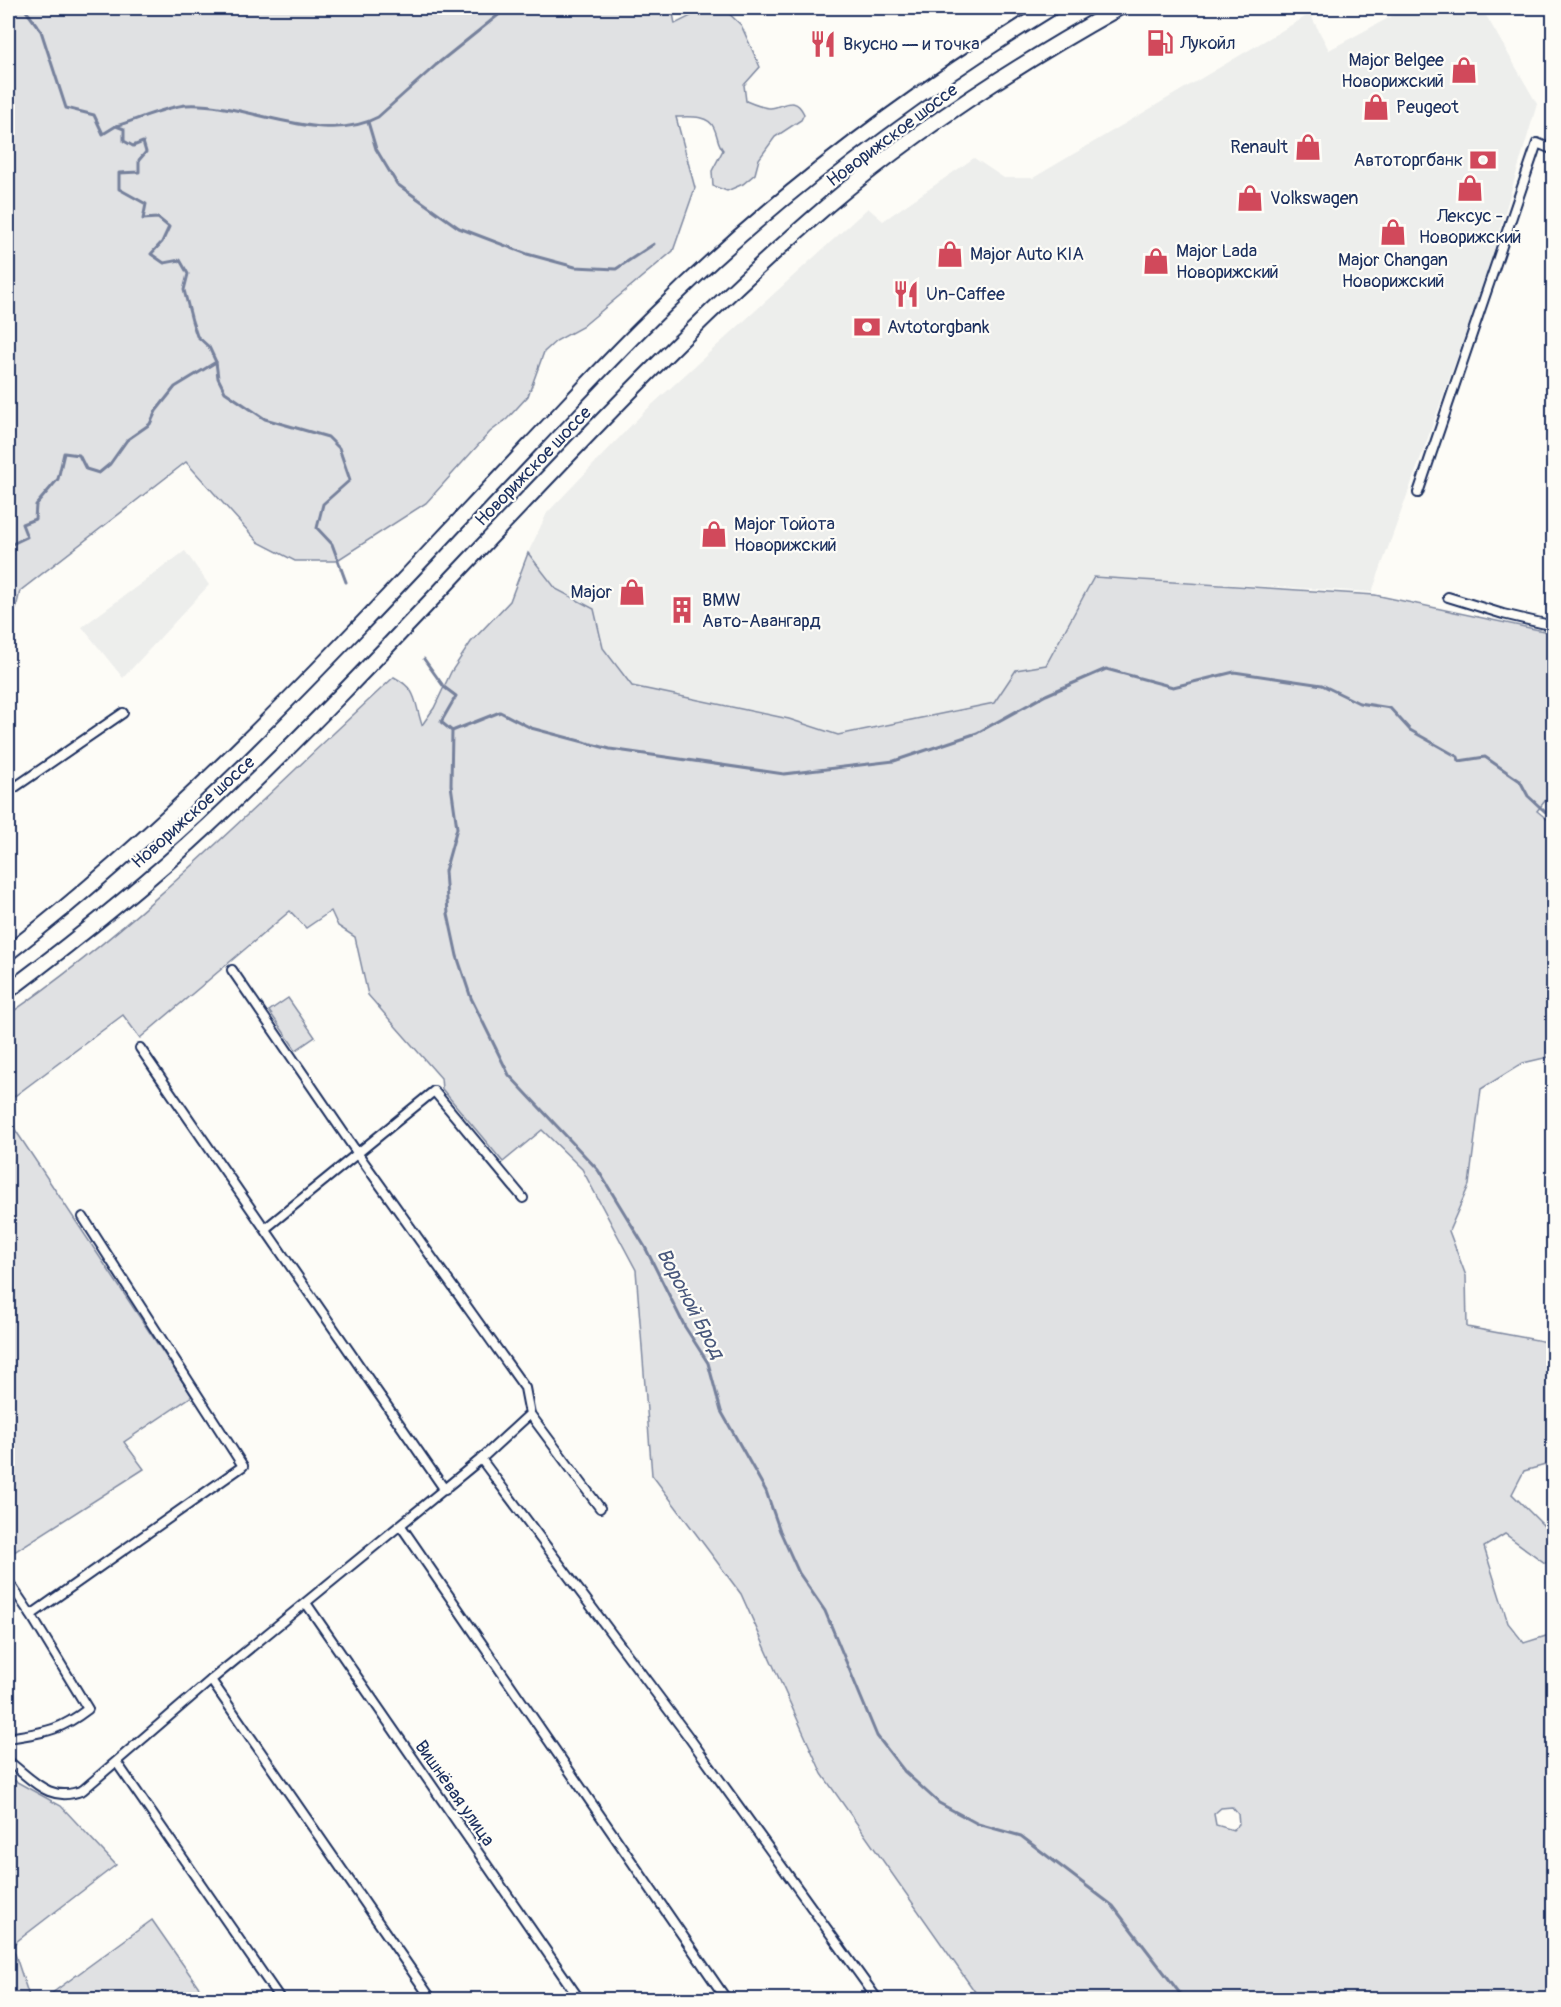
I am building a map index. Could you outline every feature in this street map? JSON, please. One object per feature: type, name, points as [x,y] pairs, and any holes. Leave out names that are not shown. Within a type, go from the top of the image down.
[{"type":"highway","name":"Новорижское шоссе","points":[[8,953],[79,896],[151,832],[287,701],[649,320],[757,221],[807,178],[928,88],[1051,8]]},
{"type":"highway","name":"Новорижское шоссе","points":[[8,991],[110,911],[222,812],[615,409],[710,314],[828,206],[940,119],[1022,65],[1119,8]]},
{"type":"street","points":[[1418,493],[1537,144],[1554,150]]},
{"type":"street","points":[[1448,597],[1503,614],[1554,626]]},
{"type":"street","points":[[8,792],[123,713]]},
{"type":"street","points":[[232,970],[358,1154],[525,1388],[530,1414],[600,1508]]},
{"type":"street","points":[[140,1048],[445,1490]]},
{"type":"street","points":[[266,1228],[434,1091],[523,1198]]},
{"type":"street","points":[[31,1615],[243,1466],[83,1217]]},
{"type":"street","points":[[8,1761],[49,1793],[60,1796],[83,1790],[211,1680],[445,1490],[530,1414]]},
{"type":"street","points":[[481,1459],[688,1736],[878,2000]]},
{"type":"street","points":[[401,1526],[727,2000]]},
{"type":"street","points":[[8,1581],[88,1709],[66,1726],[47,1732],[8,1738]]},
{"type":"street","name":"Вишнёвая улица","points":[[306,1603],[580,2000]]},
{"type":"street","points":[[211,1680],[432,2000]]},
{"type":"street","points":[[117,1763],[281,2000]]},
{"type":"shaded area","points":[[8,8],[672,8],[675,24],[691,16],[699,8],[723,8],[741,25],[760,67],[744,85],[746,101],[770,108],[793,103],[801,108],[804,114],[801,120],[775,137],[759,159],[755,174],[743,184],[727,191],[713,186],[712,171],[723,150],[711,124],[697,117],[676,117],[695,188],[673,251],[582,327],[556,341],[544,352],[528,396],[507,419],[490,432],[426,503],[336,561],[295,561],[258,542],[186,462],[20,591],[8,641]]},
{"type":"shaded area","points":[[1407,8],[1478,8],[1487,17],[1537,104],[1484,283],[1372,592],[1094,577],[1046,665],[1016,670],[994,703],[838,735],[789,719],[632,686],[603,648],[594,609],[556,589],[528,553],[547,513],[643,413],[868,208],[883,221],[974,158],[1004,178],[1033,178],[1310,14],[1329,50]]},
{"type":"shaded area","points":[[185,551],[209,585],[123,678],[82,627]]},
{"type":"shaded area","points":[[528,553],[556,589],[594,609],[603,648],[632,686],[789,719],[838,735],[994,703],[1016,670],[1046,665],[1094,577],[1375,595],[1553,633],[1553,791],[1537,811],[1553,824],[1553,1056],[1523,1063],[1481,1089],[1469,1185],[1449,1231],[1466,1276],[1467,1327],[1553,1343],[1553,1463],[1524,1471],[1512,1494],[1553,1535],[1553,1556],[1545,1563],[1505,1534],[1484,1547],[1508,1623],[1524,1643],[1549,1635],[1553,1630],[1553,1999],[980,1999],[822,1774],[741,1594],[652,1475],[636,1270],[582,1169],[542,1130],[503,1162],[442,1089],[441,1078],[368,995],[355,937],[338,926],[331,911],[306,928],[290,911],[140,1038],[123,1015],[8,1101],[8,1015],[60,977],[159,896],[394,677],[411,692],[422,725],[434,708],[451,672],[471,642],[510,601]],"holes":[[[1232,1807],[1238,1814],[1239,1824],[1233,1830],[1216,1825],[1214,1814],[1221,1808]]]},
{"type":"shaded area","points":[[288,998],[315,1037],[296,1050],[269,1011]]},
{"type":"shaded area","points":[[8,1119],[192,1396],[124,1442],[144,1469],[8,1556]]},
{"type":"shaded area","points":[[8,1777],[61,1806],[116,1865],[12,1945],[30,1999],[8,1999]]},
{"type":"shaded area","points":[[152,1920],[207,1999],[44,1999]]},
{"type":"waterway","name":"Вороной Брод","points":[[24,8],[41,31],[66,108],[94,115],[103,134],[116,126],[124,129],[124,141],[133,146],[143,142],[146,152],[139,160],[139,172],[119,173],[119,189],[146,204],[143,219],[158,218],[169,227],[162,242],[151,254],[164,263],[180,260],[188,274],[184,290],[192,321],[197,336],[209,347],[216,362],[218,378],[225,392],[265,419],[328,437],[339,448],[350,480],[323,504],[317,528],[332,544],[346,582]]},
{"type":"waterway","points":[[116,126],[187,105],[234,110],[309,126],[356,125],[378,117],[436,65],[507,8]]},
{"type":"waterway","points":[[368,122],[376,149],[397,184],[459,228],[527,254],[575,267],[616,269],[654,244]]},
{"type":"waterway","points":[[8,546],[27,537],[22,524],[35,519],[36,505],[58,479],[64,453],[79,455],[86,469],[99,473],[110,464],[127,440],[150,424],[156,411],[175,387],[216,362]]},
{"type":"waterway","name":"Вороной Брод","points":[[424,659],[444,687],[456,696],[441,722],[452,731],[451,785],[457,828],[445,871],[448,914],[457,956],[471,998],[509,1075],[598,1170],[645,1247],[685,1327],[708,1363],[721,1411],[766,1491],[780,1531],[799,1573],[825,1611],[877,1736],[905,1772],[939,1803],[978,1824],[1021,1836],[1113,1906],[1185,2000]]},
{"type":"waterway","points":[[452,731],[500,712],[531,728],[610,749],[784,774],[894,761],[977,733],[1046,695],[1106,669],[1173,687],[1234,672],[1322,685],[1359,703],[1390,708],[1410,730],[1458,757],[1459,761],[1485,757],[1520,781],[1528,796],[1554,820]]},
{"type":"place","name":"Лукойл","points":[[1160,43]]},
{"type":"place","name":"Вкусно — и точка","points":[[823,44]]},
{"type":"place","name":"Major Belgee Новорижский","points":[[1464,70]]},
{"type":"place","name":"Peugeot","points":[[1376,107]]},
{"type":"place","name":"Renault","points":[[1308,147]]},
{"type":"place","name":"Автоторгбанк","points":[[1483,160]]},
{"type":"place","name":"Лексус - Новорижский","points":[[1470,188]]},
{"type":"place","name":"Volkswagen","points":[[1250,198]]},
{"type":"place","name":"Major Changan Новорижский","points":[[1393,232]]},
{"type":"place","name":"Major Auto KIA","points":[[950,254]]},
{"type":"place","name":"Major Lada Новорижский","points":[[1156,261]]},
{"type":"place","name":"Un-Caffee","points":[[906,294]]},
{"type":"place","name":"Avtotorgbank","points":[[867,327]]},
{"type":"place","name":"Major Тойота Новорижский","points":[[714,534]]},
{"type":"place","name":"Major","points":[[632,592]]},
{"type":"place","name":"BMW Авто-Авангард","points":[[682,610]]}]
